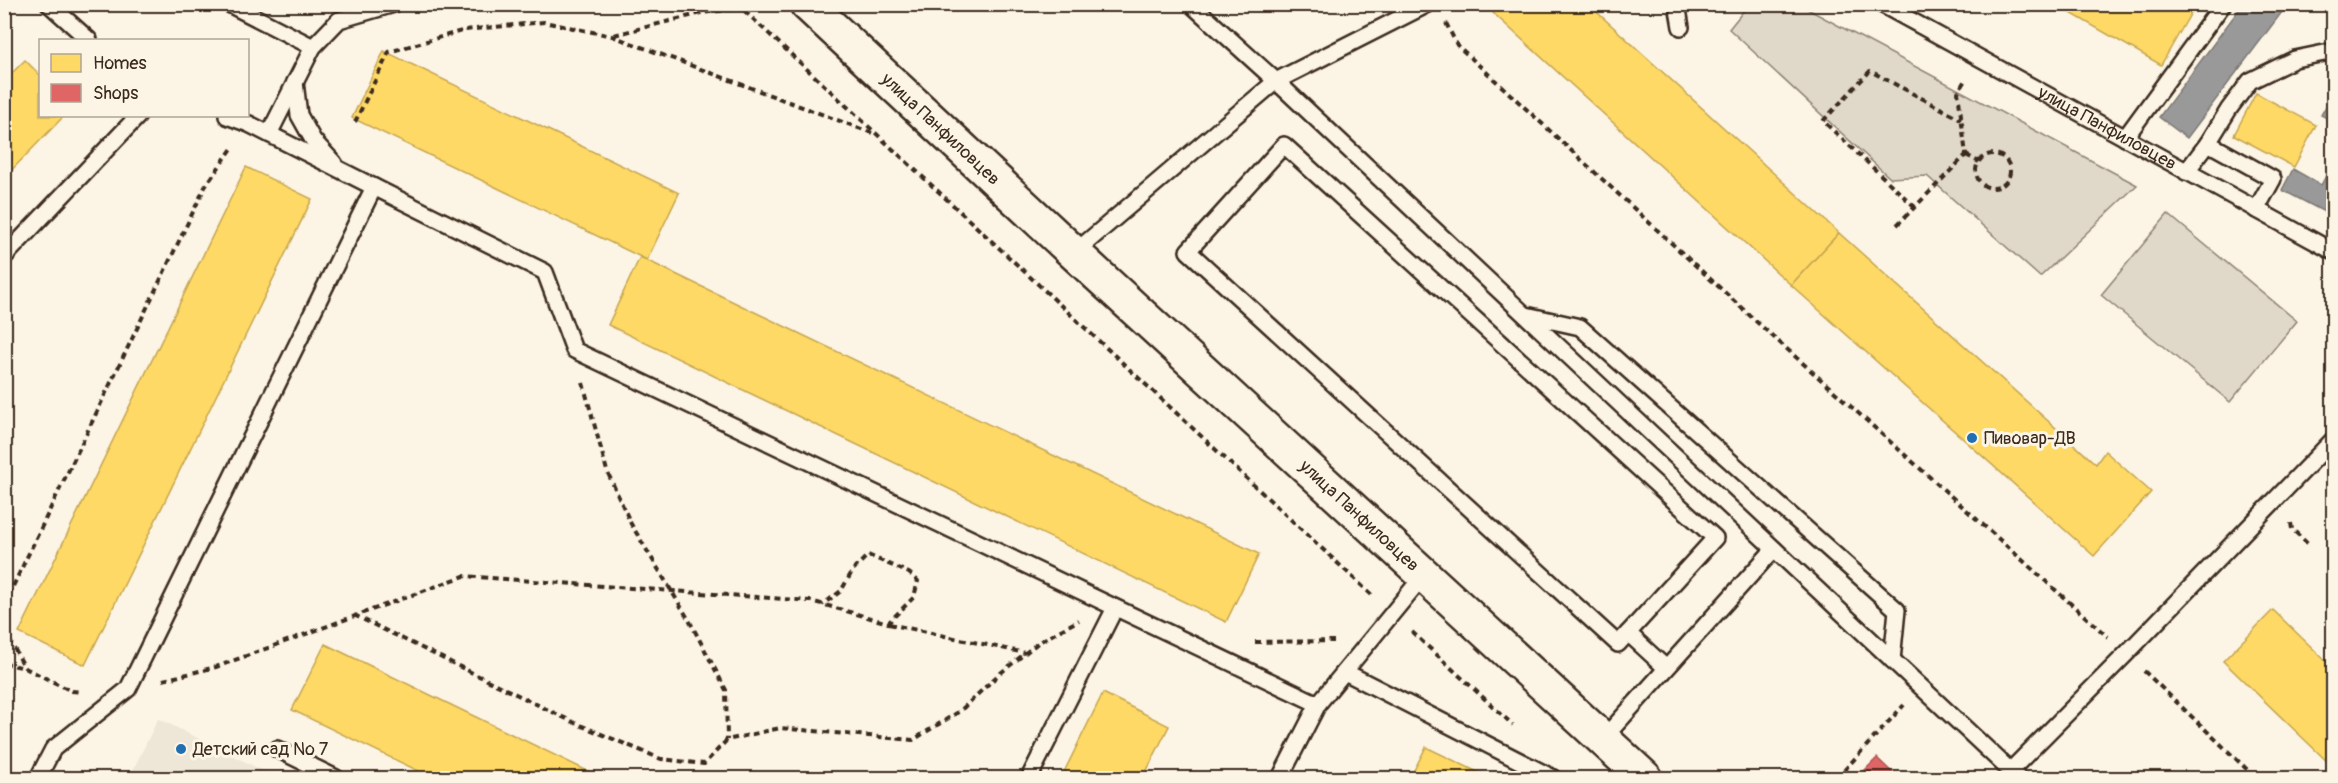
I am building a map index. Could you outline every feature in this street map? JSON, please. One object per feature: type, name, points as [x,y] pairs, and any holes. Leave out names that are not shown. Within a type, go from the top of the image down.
[{"type":"street","name":"улица Панфиловцев","points":[[807,4],[1423,576],[1645,778]]},
{"type":"lane","points":[[49,4],[88,39]]},
{"type":"lane","points":[[229,4],[313,47]]},
{"type":"lane","points":[[269,134],[313,47],[339,20],[394,4]]},
{"type":"lane","points":[[1191,4],[1276,81],[2014,775],[2126,654],[2334,439]]},
{"type":"lane","points":[[1074,253],[1276,81],[1428,4]]},
{"type":"lane","points":[[1677,4],[1681,27]]},
{"type":"lane","name":"улица Панфиловцев","points":[[1881,4],[2334,252]]},
{"type":"lane","points":[[2126,138],[2223,4]]},
{"type":"lane","points":[[2186,172],[2250,81],[2295,59],[2334,51]]},
{"type":"lane","points":[[295,82],[299,115],[314,140],[340,170]]},
{"type":"lane","points":[[4,257],[137,117]]},
{"type":"lane","points":[[229,117],[249,124],[545,272],[574,350],[1318,704]]},
{"type":"lane","points":[[2208,143],[2273,179],[2256,210]]},
{"type":"lane","points":[[1284,145],[1714,538],[1628,633],[1618,644],[1188,251],[1284,145]]},
{"type":"lane","points":[[38,778],[53,749],[128,689],[374,187]]},
{"type":"lane","points":[[1524,315],[1580,327],[1898,610],[1892,660]]},
{"type":"lane","points":[[1661,778],[1611,748],[1666,668],[1774,549]]},
{"type":"lane","points":[[1280,778],[1318,704],[1423,576]]},
{"type":"lane","points":[[1029,778],[1115,608]]},
{"type":"lane","points":[[1628,633],[1666,668]]},
{"type":"lane","points":[[1345,672],[1552,778]]},
{"type":"lane","points":[[278,749],[336,778]]},
{"type":"path","points":[[737,4],[1520,731]]},
{"type":"path","points":[[612,36],[702,13],[756,4]]},
{"type":"path","points":[[1443,15],[1457,45],[1759,324],[2126,654],[2256,778]]},
{"type":"path","points":[[355,122],[389,52],[465,30],[544,22],[612,36],[876,134]]},
{"type":"path","points":[[1915,207],[1823,121],[1870,71],[1962,119]]},
{"type":"path","points":[[1966,155],[1958,92],[1970,71]]},
{"type":"path","points":[[4,605],[206,187],[249,124]]},
{"type":"path","points":[[1988,154],[2000,155],[2008,162],[2009,179],[1995,188],[1984,186],[1977,177],[1979,162],[1988,154]]},
{"type":"path","points":[[1966,155],[1979,162]]},
{"type":"path","points":[[1897,225],[1966,155]]},
{"type":"path","points":[[354,615],[575,723],[661,759],[704,764],[727,740],[726,690],[672,591],[631,524],[607,471],[574,350]]},
{"type":"path","points":[[2292,519],[2292,529],[2309,545]]},
{"type":"path","points":[[822,604],[841,591],[853,570],[868,555],[909,573],[918,581],[915,597],[888,623]]},
{"type":"path","points":[[4,663],[26,668],[72,691],[97,693],[128,689],[216,667],[464,576],[811,601],[888,623],[1025,653]]},
{"type":"path","points":[[4,630],[26,668]]},
{"type":"path","points":[[1837,778],[1920,687]]},
{"type":"shaded area","points":[[1749,4],[1800,5],[2137,185],[2040,277],[1927,176],[1890,178],[1729,29]]},
{"type":"shaded area","points":[[2168,214],[2297,321],[2230,402],[2101,295]]},
{"type":"shaded area","name":"Детский сад № 7","points":[[159,719],[278,778],[129,778]]},
{"type":"building: Homes","points":[[1501,4],[1588,4],[1839,233],[1791,285],[1493,13]]},
{"type":"building: Homes","points":[[2055,4],[2196,4],[2161,65]]},
{"type":"building: Homes","points":[[384,51],[679,193],[647,260],[352,118]]},
{"type":"building: Homes","points":[[25,60],[39,74],[39,117],[63,117],[4,178],[4,81]]},
{"type":"building: Homes","points":[[2256,93],[2316,125],[2294,167],[2234,135]]},
{"type":"building: Homes","points":[[246,167],[312,199],[85,665],[19,633]]},
{"type":"building: Homes","points":[[1839,233],[2096,464],[2105,451],[2151,492],[2094,556],[1791,285]]},
{"type":"building: Homes","points":[[640,257],[1259,554],[1226,622],[608,325]]},
{"type":"building: Homes","points":[[2273,610],[2334,669],[2334,768],[2223,661]]},
{"type":"building: Homes","points":[[325,644],[602,778],[433,778],[292,710]]},
{"type":"building: Homes","points":[[1103,693],[1169,726],[1143,778],[1061,778]]},
{"type":"building: Homes","points":[[1426,747],[1490,778],[1410,778]]},
{"type":"building: Shops","points":[[1877,758],[1898,778],[1857,778]]},
{"type":"building: Industry","points":[[2243,4],[2288,4],[2187,138],[2159,117]]},
{"type":"building: Industry","points":[[2334,92],[2334,122],[2321,115]]},
{"type":"building: Industry","points":[[2334,161],[2334,217],[2282,190],[2293,169],[2321,185]]},
{"type":"place","name":"Пивовар-ДВ","points":[[1972,438]]},
{"type":"place","name":"Детский сад № 7","points":[[181,749]]}]
